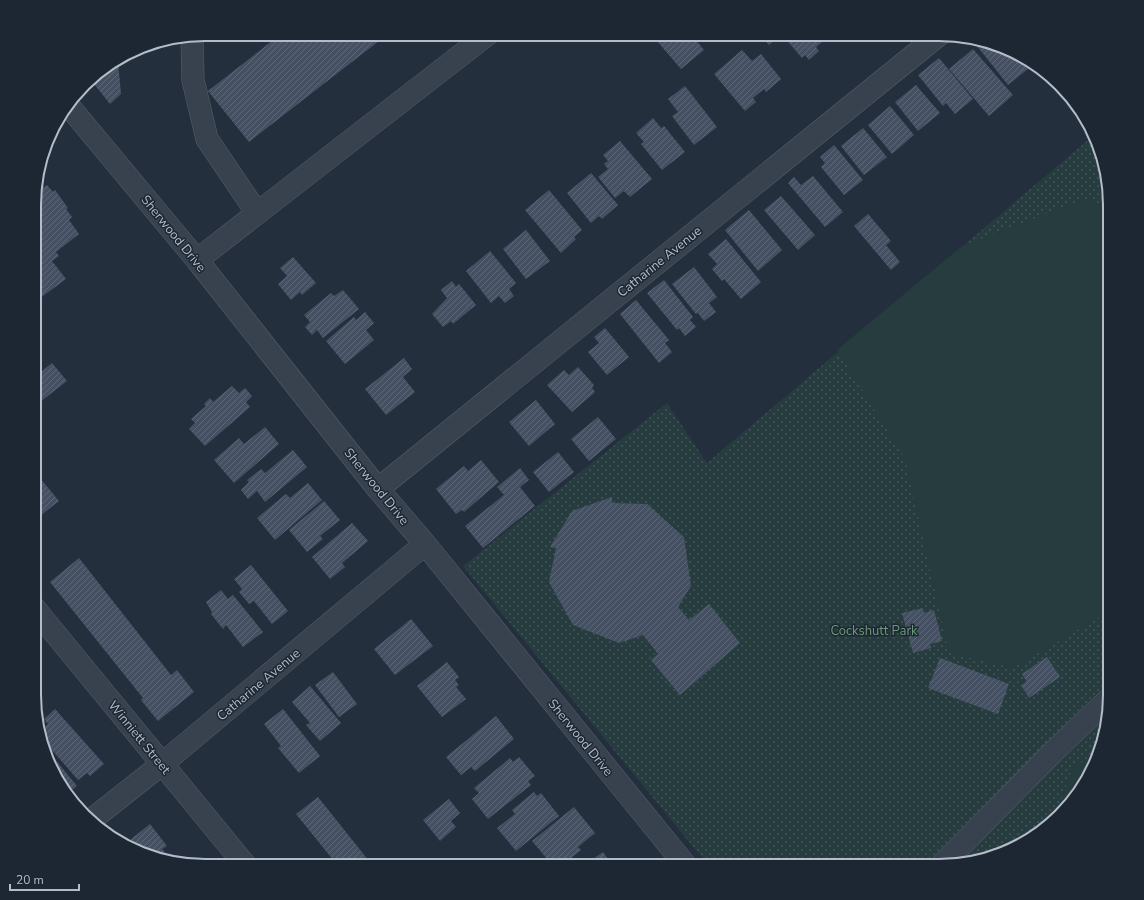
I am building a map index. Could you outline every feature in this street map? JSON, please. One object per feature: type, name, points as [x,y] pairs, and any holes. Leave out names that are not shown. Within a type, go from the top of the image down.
[{"type":"street","points":[[192,41],[193,80],[208,139],[257,213]]},
{"type":"street","points":[[197,260],[479,41]]},
{"type":"street","name":"Catharine Avenue","points":[[378,489],[931,41]]},
{"type":"street","name":"Sherwood Drive","points":[[72,110],[197,260],[378,489],[425,544],[680,859]]},
{"type":"street","name":"Catharine Avenue","points":[[95,817],[162,764],[425,544]]},
{"type":"street","name":"Winniett Street","points":[[41,616],[240,859]]},
{"type":"street","points":[[948,859],[1053,752],[1103,705]]},
{"type":"green space","name":"Cockshutt Park","points":[[1089,139],[1100,173],[1103,194],[1103,706],[1097,738],[1091,758],[1086,768],[1069,795],[1055,811],[1039,825],[1002,847],[961,858],[703,859],[463,566],[667,403],[707,463]]},
{"type":"green space","points":[[1085,199],[1103,206],[1103,615],[1013,668],[949,653],[905,459],[837,350],[962,246]]},
{"type":"green space","points":[[1091,758],[1081,777],[1059,806],[1073,766]]},
{"type":"building","points":[[272,41],[379,41],[249,142],[208,91]]},
{"type":"building","points":[[657,41],[697,41],[704,50],[681,69]]},
{"type":"building","points":[[766,41],[774,41],[769,45]]},
{"type":"building","points":[[787,41],[823,41],[816,47],[819,51],[809,60],[805,55],[802,58]]},
{"type":"building","points":[[977,46],[1002,53],[1029,68],[1008,85]]},
{"type":"building","points":[[973,49],[1013,95],[989,116],[949,69]]},
{"type":"building","points":[[742,50],[752,61],[761,54],[781,79],[766,92],[764,89],[753,98],[756,102],[745,111],[714,74]]},
{"type":"building","points":[[939,58],[973,99],[955,114],[946,103],[943,106],[918,75]]},
{"type":"building","points":[[118,66],[121,94],[110,104],[94,84]]},
{"type":"building","points":[[916,85],[940,113],[918,131],[895,102]]},
{"type":"building","points":[[685,86],[717,127],[694,145],[672,116],[678,112],[668,99]]},
{"type":"building","points":[[890,106],[914,135],[892,154],[868,125]]},
{"type":"building","points":[[653,118],[661,128],[664,126],[685,152],[662,170],[641,144],[644,142],[636,133]]},
{"type":"building","points":[[863,128],[887,157],[864,175],[841,146]]},
{"type":"building","points":[[620,141],[652,179],[630,197],[624,191],[615,198],[598,177],[608,169],[604,164],[608,161],[603,155]]},
{"type":"building","points":[[834,145],[863,180],[844,195],[821,167],[825,163],[820,157]]},
{"type":"building","points":[[591,173],[618,205],[602,219],[599,216],[591,223],[567,193]]},
{"type":"building","points":[[813,176],[843,212],[825,227],[788,183],[794,177],[801,185]]},
{"type":"building","points":[[42,185],[44,187],[47,185],[53,192],[55,190],[68,208],[66,209],[72,217],[69,220],[79,234],[56,252],[59,256],[52,261],[66,279],[41,298]]},
{"type":"building","points":[[549,190],[582,230],[574,237],[576,239],[561,253],[525,210]]},
{"type":"building","points":[[781,196],[815,235],[798,250],[764,210]]},
{"type":"building","points":[[749,210],[782,250],[758,271],[725,230]]},
{"type":"building","points":[[868,214],[891,241],[886,245],[900,262],[891,270],[854,226]]},
{"type":"building","points":[[526,230],[550,261],[526,279],[503,249]]},
{"type":"building","points":[[726,239],[761,282],[741,299],[724,279],[722,281],[712,269],[717,264],[708,254]]},
{"type":"building","points":[[490,251],[516,283],[509,289],[514,296],[505,303],[499,296],[491,303],[466,271]]},
{"type":"building","points":[[293,257],[316,283],[302,295],[300,292],[291,300],[278,284],[287,276],[280,268]]},
{"type":"building","points":[[694,267],[717,297],[709,303],[716,312],[704,321],[698,313],[696,314],[672,284]]},
{"type":"building","points":[[664,280],[693,317],[690,320],[696,327],[685,336],[679,328],[677,330],[647,293]]},
{"type":"building","points":[[452,281],[456,287],[459,284],[476,305],[453,324],[451,321],[443,327],[432,314],[447,298],[441,290]]},
{"type":"building","points":[[343,290],[359,309],[323,338],[317,330],[312,335],[305,327],[310,322],[304,315],[331,293],[334,296]]},
{"type":"building","points":[[636,300],[669,340],[665,343],[672,352],[659,363],[620,314]]},
{"type":"building","points":[[365,312],[374,323],[366,330],[374,340],[345,364],[326,341],[354,317],[356,320]]},
{"type":"building","points":[[605,328],[629,357],[607,375],[588,352],[599,343],[594,337]]},
{"type":"building","points":[[404,358],[412,369],[403,377],[415,392],[386,415],[365,389]]},
{"type":"building","points":[[52,363],[67,381],[41,401],[41,372]]},
{"type":"building","points":[[578,367],[594,385],[592,388],[595,392],[572,412],[547,385],[564,370],[569,375]]},
{"type":"building","points":[[232,386],[239,393],[245,388],[252,396],[246,402],[250,407],[205,446],[189,429],[195,423],[191,419],[206,406],[204,404],[210,398],[213,402]]},
{"type":"building","points":[[536,400],[555,424],[529,446],[509,422]]},
{"type":"building","points":[[598,417],[616,439],[589,461],[571,439]]},
{"type":"building","points":[[265,427],[279,444],[234,483],[214,460],[239,438],[244,444]]},
{"type":"building","points":[[293,450],[307,467],[265,502],[257,491],[248,499],[241,490],[249,482],[247,480],[261,469],[265,473]]},
{"type":"building","points":[[558,452],[574,472],[549,492],[533,472]]},
{"type":"building","points":[[481,460],[499,482],[464,512],[462,510],[456,514],[436,489],[464,466],[468,471]]},
{"type":"building","points":[[520,468],[529,480],[520,487],[535,506],[483,548],[465,526],[504,495],[497,487]]},
{"type":"building","points":[[41,479],[59,501],[41,515]]},
{"type":"building","points":[[308,483],[322,500],[275,540],[257,518],[286,494],[290,498]]},
{"type":"building","points":[[612,497],[612,503],[647,504],[684,537],[691,586],[678,607],[689,620],[709,604],[740,643],[680,695],[651,660],[658,654],[643,635],[619,643],[573,625],[549,582],[556,548],[550,547],[572,511]]},
{"type":"building","points":[[324,501],[340,520],[320,536],[323,539],[307,552],[289,530]]},
{"type":"building","points":[[352,523],[368,541],[342,563],[345,567],[330,579],[312,557]]},
{"type":"building","points":[[79,558],[171,675],[177,670],[194,692],[158,721],[141,700],[143,698],[50,582]]},
{"type":"building","points":[[251,565],[288,611],[272,624],[254,601],[249,604],[239,592],[242,589],[234,579]]},
{"type":"building","points":[[221,590],[228,599],[233,595],[263,632],[243,647],[226,625],[223,629],[211,614],[212,612],[206,602]]},
{"type":"building","points":[[923,608],[924,613],[934,610],[942,641],[930,644],[931,648],[913,653],[902,613]]},
{"type":"building","points":[[411,619],[433,646],[395,675],[374,649]]},
{"type":"building","points":[[1047,657],[1060,677],[1029,698],[1021,685],[1027,682],[1022,674]]},
{"type":"building","points":[[940,658],[1009,684],[998,714],[928,688]]},
{"type":"building","points":[[447,662],[459,677],[455,680],[459,685],[456,687],[466,699],[442,717],[417,686]]},
{"type":"building","points":[[333,672],[357,704],[339,717],[315,685]]},
{"type":"building","points":[[310,686],[341,723],[320,741],[306,725],[310,723],[292,702]]},
{"type":"building","points":[[55,709],[104,764],[90,776],[87,773],[78,780],[50,748],[44,727],[48,724],[44,719]]},
{"type":"building","points":[[283,709],[320,756],[299,773],[278,748],[281,746],[264,724]]},
{"type":"building","points":[[496,716],[514,739],[475,771],[471,767],[461,775],[446,757]]},
{"type":"building","points":[[52,756],[77,786],[72,790]]},
{"type":"building","points":[[519,757],[535,776],[528,781],[531,785],[488,819],[472,799],[479,793],[474,788],[510,758],[513,762]]},
{"type":"building","points":[[534,792],[537,796],[541,793],[559,816],[516,851],[497,828],[515,814],[512,810]]},
{"type":"building","points":[[318,797],[367,859],[332,859],[296,814]]},
{"type":"building","points":[[449,799],[460,813],[451,821],[456,827],[440,841],[423,820]]},
{"type":"building","points":[[574,807],[595,833],[578,847],[581,850],[570,859],[547,859],[532,841]]},
{"type":"building","points":[[150,824],[167,846],[162,849],[166,854],[142,847],[129,841]]},
{"type":"building","points":[[603,852],[608,859],[593,859]]}]
